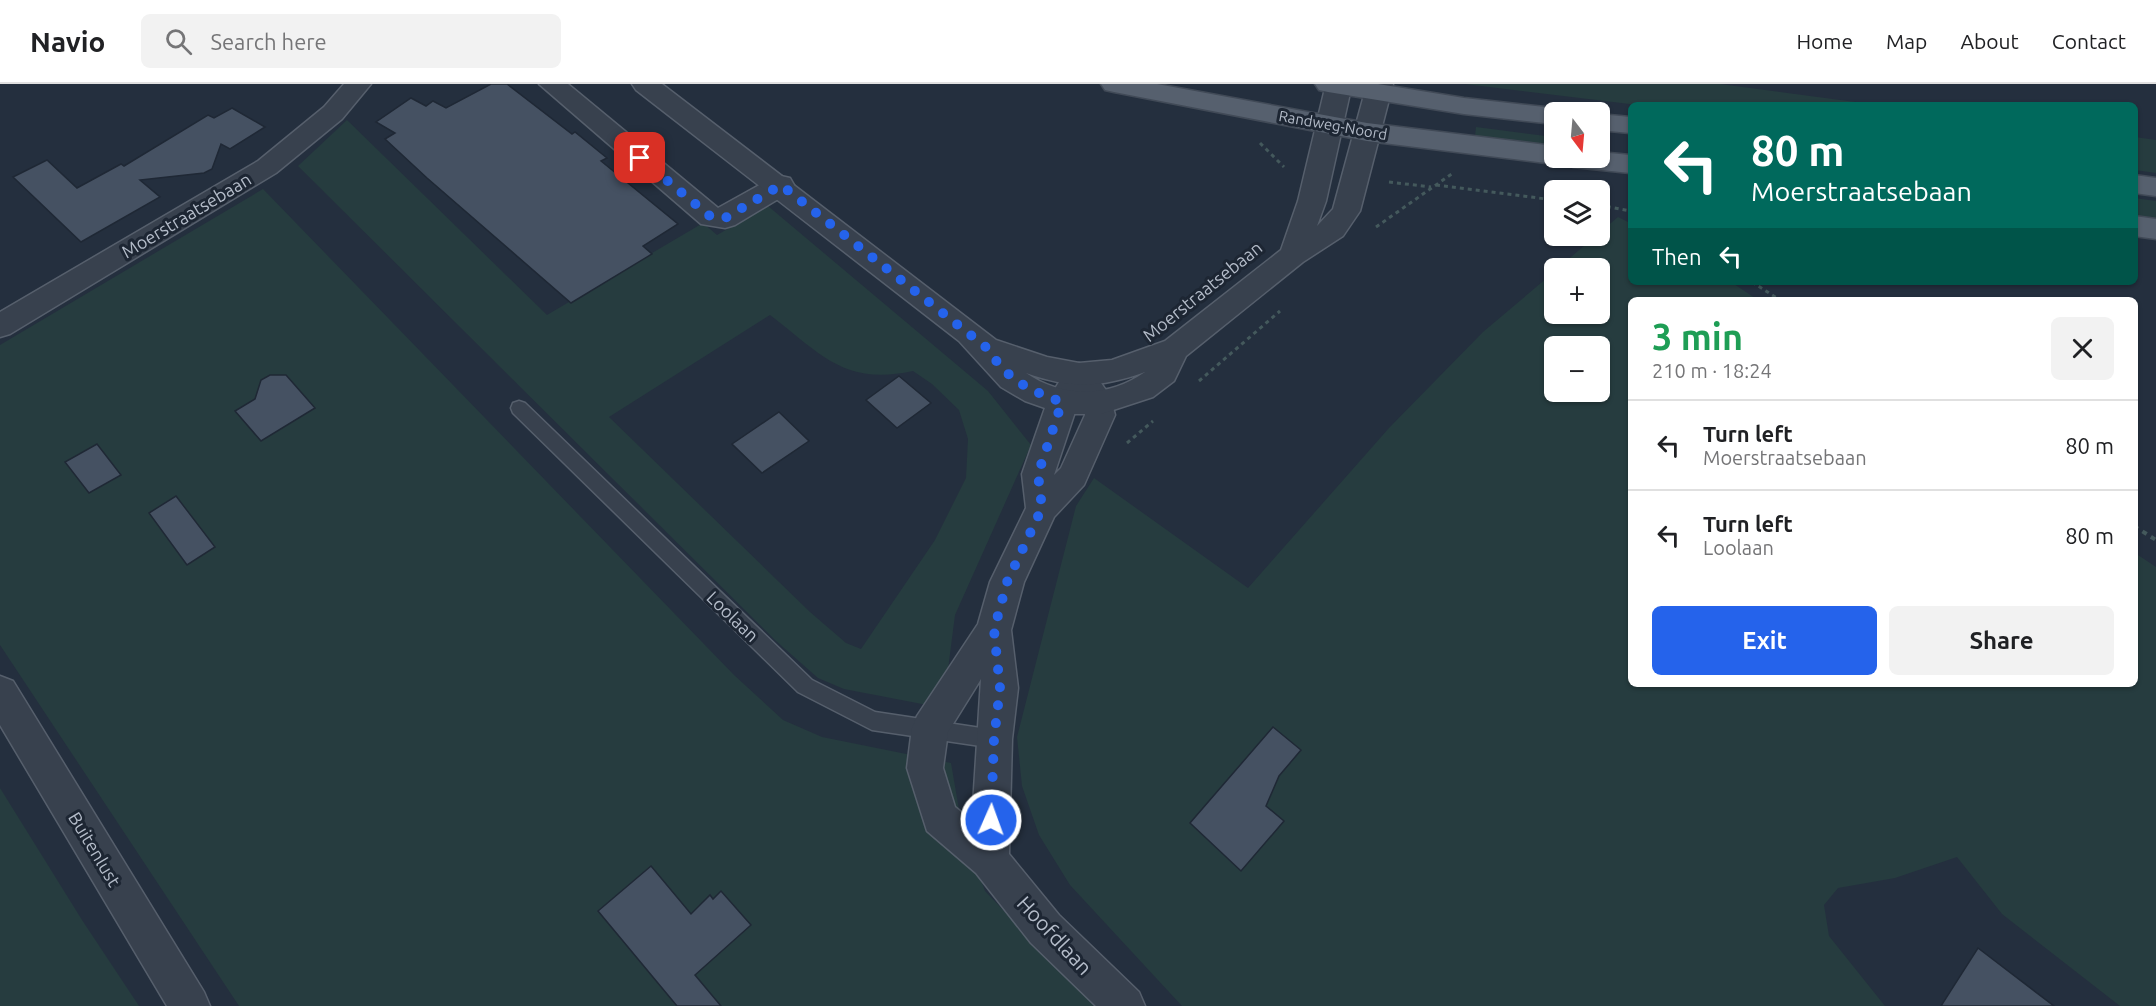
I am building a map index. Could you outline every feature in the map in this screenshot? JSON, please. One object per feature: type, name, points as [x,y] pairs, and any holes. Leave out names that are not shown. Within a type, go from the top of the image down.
[{"type":"main road","name":"Randweg-Noord","points":[[1114,84],[1367,132],[1544,154]]},
{"type":"main road","points":[[1335,85],[1378,88],[1544,114]]},
{"type":"main road","points":[[1610,123],[1628,125]]},
{"type":"main road","points":[[1610,163],[1628,165]]},
{"type":"main road","points":[[2138,185],[2156,187]]},
{"type":"main road","points":[[2138,227],[2156,229]]},
{"type":"street","name":"Moerstraatsebaan","points":[[0,326],[267,167],[333,113],[358,84]]},
{"type":"street","points":[[552,84],[711,217],[725,218],[781,185]]},
{"type":"street","name":"Moerstraatsebaan","points":[[645,84],[781,185],[987,348],[1045,368],[1079,375],[1114,371],[1175,349],[1293,255],[1333,229],[1346,211],[1378,88]]},
{"type":"street","points":[[1293,255],[1312,201],[1335,85]]},
{"type":"street","name":"Moerstraatsebaan","points":[[987,348],[999,367],[1014,381],[1062,402],[1099,404],[1130,393],[1155,380],[1163,372],[1175,349]]},
{"type":"street","points":[[1042,508],[1038,474],[1062,402],[1079,375],[1099,404]]},
{"type":"street","name":"Hoofdlaan","points":[[1099,404],[1100,415],[1073,476],[1042,508],[1007,582],[994,630],[930,728],[925,768],[940,818],[990,860],[1045,929],[1125,1006]]},
{"type":"street","name":"Hoofdlaan","points":[[990,860],[994,739],[1000,688],[994,630]]},
{"type":"street","name":"Buitenlust","points":[[0,692],[190,1006]]},
{"type":"lane","name":"Loolaan","points":[[519,408],[805,686],[872,721],[994,739]]},
{"type":"path","points":[[1263,113],[1255,138],[1284,167],[1287,177]]},
{"type":"path","points":[[1435,185],[1544,199]]},
{"type":"path","points":[[1610,207],[1628,211]]},
{"type":"path","points":[[1757,285],[1775,297]]},
{"type":"path","points":[[2138,529],[2156,540]]},
{"type":"green space","points":[[1465,84],[1720,84],[1855,102],[1628,102]]},
{"type":"green space","points":[[347,120],[547,315],[703,223],[717,235],[768,206],[988,391],[1031,445],[955,615],[943,708],[844,689],[818,678],[776,641],[298,166]],"holes":[[[770,315],[819,354],[851,370],[869,374],[913,371],[932,384],[959,410],[968,439],[966,478],[935,540],[861,649],[846,643],[810,612],[609,417]]]},
{"type":"green space","points":[[1476,127],[1544,136],[1544,145],[1475,136]]},
{"type":"green space","points":[[2138,137],[2156,140],[2156,173],[2138,170]]},
{"type":"green space","points":[[263,189],[734,675],[783,720],[822,737],[951,763],[962,827],[985,891],[1094,1006],[239,1006],[0,645],[0,345]]},
{"type":"green space","points":[[2138,199],[2156,201],[2156,219],[2138,217]]},
{"type":"green space","points":[[1618,217],[1628,222],[1628,285],[1736,285],[1754,297],[1628,297],[1628,687],[2138,687],[2138,555],[2156,567],[2156,1006],[2120,1006],[2002,914],[1957,857],[1895,878],[1838,888],[1824,905],[1829,936],[1885,1006],[1182,1006],[1070,885],[1039,835],[1022,786],[1017,737],[1076,506],[1094,478],[1248,588],[1389,428],[1483,332],[1544,280],[1544,324],[1610,324],[1610,258],[1570,258],[1584,246],[1610,246],[1610,224]]},
{"type":"green space","points":[[0,788],[82,920],[139,1006],[0,1006]]},
{"type":"building","points":[[491,84],[507,84],[572,134],[575,132],[607,158],[601,161],[678,224],[643,246],[652,254],[571,303],[427,178],[385,139],[395,133],[376,122],[411,98],[426,106],[433,101],[446,108]]},
{"type":"building","points":[[232,108],[265,127],[230,149],[221,144],[212,169],[204,173],[140,180],[160,197],[81,242],[13,177],[47,160],[77,188],[121,164],[124,166],[208,115],[214,118]]},
{"type":"building","points":[[270,375],[286,375],[315,408],[261,441],[235,411],[255,399],[261,380]]},
{"type":"building","points":[[899,376],[931,403],[897,428],[866,400]]},
{"type":"building","points":[[779,412],[809,441],[762,473],[732,444]]},
{"type":"building","points":[[97,444],[121,475],[89,493],[65,462]]},
{"type":"building","points":[[176,496],[215,547],[187,565],[149,513]]},
{"type":"building","points":[[1273,727],[1301,750],[1279,776],[1266,806],[1284,821],[1241,871],[1190,823]]},
{"type":"building","points":[[651,866],[691,914],[710,895],[713,899],[721,891],[751,925],[695,975],[721,1006],[677,1006],[598,911]]},
{"type":"building","points":[[1978,948],[2054,1006],[1941,1006]]},
{"type":"route","points":[[640,158],[711,217],[725,218],[781,185],[987,348],[999,367],[1014,381],[1062,402],[1038,474],[1042,508],[1007,582],[994,630],[1000,688],[994,739],[991,820]]}]
